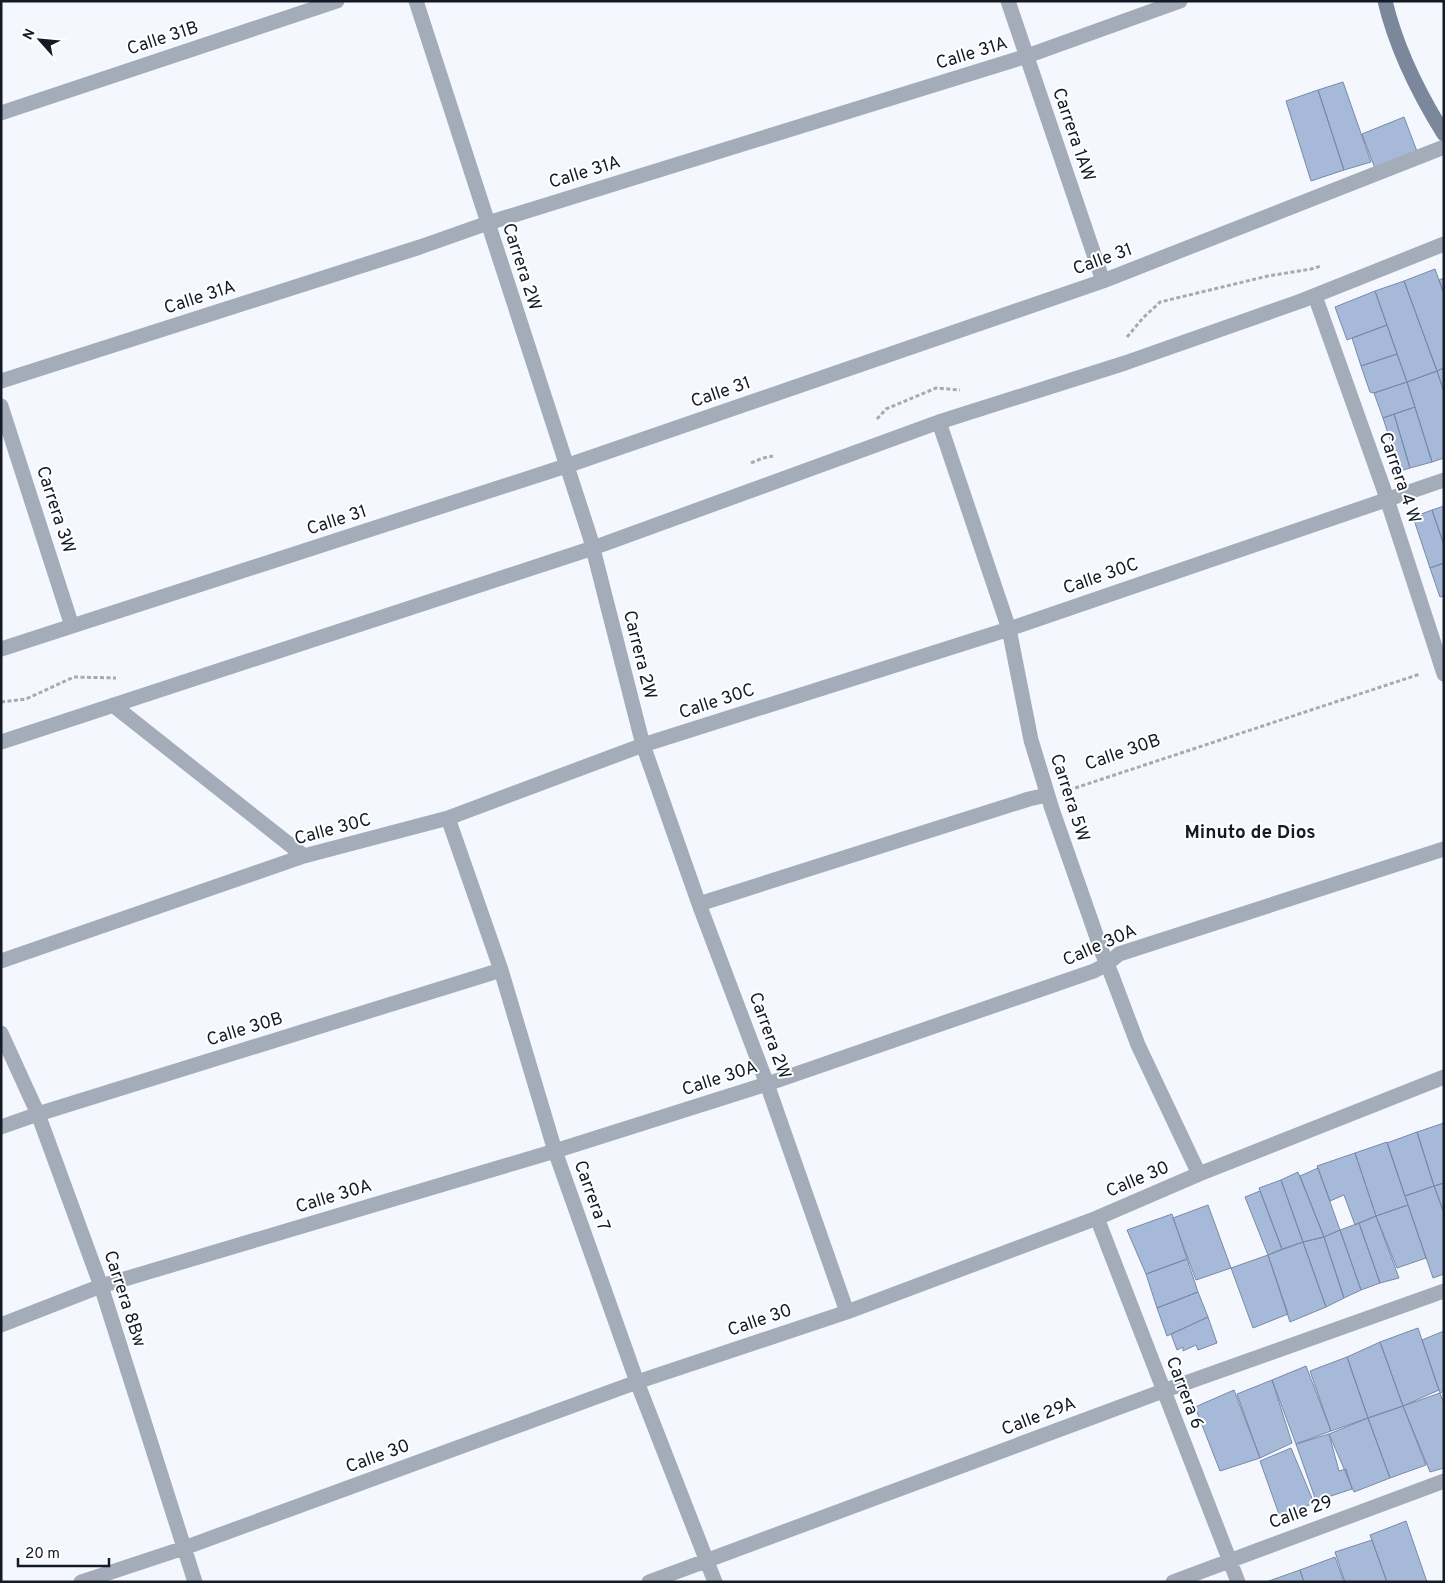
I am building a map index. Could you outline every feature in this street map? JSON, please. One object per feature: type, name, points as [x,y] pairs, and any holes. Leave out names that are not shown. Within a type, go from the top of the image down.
[{"type":"street","name":"Calle 31B","points":[[1,113],[337,1]]},
{"type":"street","name":"Carrera 2W","points":[[416,1],[593,548],[643,746],[767,1084],[847,1312]]},
{"type":"street","name":"Carrera 1AW","points":[[1008,1],[1103,281]]},
{"type":"street","name":"Calle 31A","points":[[1,381],[420,248],[488,223],[1027,56],[1180,1]]},
{"type":"street","points":[[1385,1],[1389,17],[1414,79],[1444,134]]},
{"type":"street","name":"Calle 31","points":[[1,648],[566,466],[1103,281],[1444,147]]},
{"type":"street","points":[[1,742],[593,548],[939,422],[1125,363],[1315,296],[1444,244]]},
{"type":"street","name":"Carrera 4 W","points":[[1315,296],[1387,500],[1443,670]]},
{"type":"street","name":"Carrera 3W","points":[[1,406],[72,626]]},
{"type":"street","name":"Carrera 5W","points":[[939,422],[1009,629],[1031,740],[1047,795],[1138,1045],[1199,1174]]},
{"type":"street","name":"Calle 30C","points":[[1,961],[304,856],[448,818],[643,746],[1009,629],[1444,480]]},
{"type":"street","points":[[113,706],[304,856]]},
{"type":"street","points":[[700,904],[1029,799],[1047,795]]},
{"type":"street","name":"Carrera 7","points":[[448,818],[501,970],[555,1151],[637,1382],[715,1582]]},
{"type":"street","name":"Calle 30A","points":[[1,1325],[101,1286],[555,1151],[767,1084],[1094,971],[1107,964],[1119,954],[1444,849]]},
{"type":"street","name":"Calle 30B","points":[[1,1127],[501,970]]},
{"type":"street","name":"Carrera 8Bw","points":[[1,1033],[38,1114],[101,1286],[195,1582]]},
{"type":"street","name":"Calle 30","points":[[81,1582],[184,1548],[637,1382],[847,1312],[1097,1218],[1199,1174],[1444,1077]]},
{"type":"street","name":"Carrera 6","points":[[1097,1218],[1238,1582]]},
{"type":"street","name":"Calle 29A","points":[[649,1582],[1163,1390],[1444,1291]]},
{"type":"street","name":"Calle 29","points":[[1172,1582],[1444,1481]]},
{"type":"path","name":"Calle 30B","points":[[1047,795],[1065,792],[1443,670]]},
{"type":"building","points":[[1343,82],[1371,162],[1344,170],[1318,90]]},
{"type":"building","points":[[1318,90],[1344,170],[1311,181],[1286,101]]},
{"type":"building","points":[[1404,117],[1418,154],[1376,171],[1362,134]]},
{"type":"building","points":[[1435,269],[1444,294],[1444,368],[1437,371],[1404,281]]},
{"type":"building","points":[[1444,278],[1444,294],[1439,280]]},
{"type":"building","points":[[1404,281],[1437,371],[1407,382],[1375,291]]},
{"type":"building","points":[[1375,291],[1387,325],[1347,340],[1335,307]]},
{"type":"building","points":[[1387,325],[1397,354],[1361,366],[1352,338]]},
{"type":"building","points":[[1397,354],[1407,382],[1374,393],[1370,392],[1361,366]]},
{"type":"building","points":[[1444,368],[1444,392],[1437,371]]},
{"type":"building","points":[[1437,371],[1444,392],[1444,458],[1432,462],[1407,382]]},
{"type":"building","points":[[1407,382],[1415,407],[1383,418],[1374,393]]},
{"type":"building","points":[[1415,407],[1432,462],[1410,468],[1394,414]]},
{"type":"building","points":[[1394,414],[1410,468],[1400,471],[1383,418]]},
{"type":"building","points":[[1444,506],[1444,545],[1432,510]]},
{"type":"building","points":[[1432,510],[1444,545],[1444,563],[1430,568],[1413,517]]},
{"type":"building","points":[[1444,563],[1444,596],[1440,597],[1430,568]]},
{"type":"building","points":[[1444,1123],[1444,1183],[1434,1186],[1417,1132]]},
{"type":"building","points":[[1417,1132],[1434,1186],[1405,1196],[1387,1143]]},
{"type":"building","points":[[1387,1142],[1408,1205],[1376,1216],[1355,1153]]},
{"type":"building","points":[[1355,1153],[1376,1216],[1355,1225],[1344,1195],[1330,1201],[1317,1166]]},
{"type":"building","points":[[1318,1168],[1340,1230],[1324,1237],[1300,1176]]},
{"type":"building","points":[[1298,1172],[1324,1237],[1303,1242],[1281,1180]]},
{"type":"building","points":[[1281,1180],[1303,1242],[1282,1249],[1259,1188]]},
{"type":"building","points":[[1444,1183],[1444,1213],[1434,1186]]},
{"type":"building","points":[[1434,1186],[1444,1213],[1444,1274],[1433,1278],[1405,1196]]},
{"type":"building","points":[[1260,1191],[1282,1249],[1268,1255],[1245,1197]]},
{"type":"building","points":[[1208,1205],[1231,1268],[1196,1280],[1173,1218]]},
{"type":"building","points":[[1408,1205],[1426,1258],[1397,1268],[1376,1216]]},
{"type":"building","points":[[1172,1214],[1187,1259],[1146,1274],[1127,1230]]},
{"type":"building","points":[[1376,1216],[1399,1278],[1380,1283],[1359,1223]]},
{"type":"building","points":[[1359,1223],[1380,1283],[1361,1290],[1340,1230]]},
{"type":"building","points":[[1340,1230],[1361,1290],[1344,1298],[1324,1237]]},
{"type":"building","points":[[1324,1237],[1344,1298],[1326,1307],[1303,1242]]},
{"type":"building","points":[[1303,1242],[1326,1307],[1290,1322],[1268,1255]]},
{"type":"building","points":[[1268,1255],[1288,1314],[1253,1328],[1231,1268]]},
{"type":"building","points":[[1187,1259],[1198,1292],[1157,1308],[1146,1274]]},
{"type":"building","points":[[1198,1292],[1208,1317],[1167,1336],[1157,1308]]},
{"type":"building","points":[[1208,1317],[1217,1343],[1198,1350],[1196,1345],[1183,1351],[1183,1347],[1177,1350],[1171,1334]]},
{"type":"building","points":[[1418,1328],[1439,1390],[1403,1406],[1380,1342]]},
{"type":"building","points":[[1444,1331],[1444,1391],[1440,1393],[1422,1340]]},
{"type":"building","points":[[1380,1342],[1403,1406],[1368,1418],[1347,1357]]},
{"type":"building","points":[[1347,1357],[1368,1418],[1331,1431],[1310,1371]]},
{"type":"building","points":[[1306,1366],[1331,1431],[1296,1444],[1272,1380]]},
{"type":"building","points":[[1272,1380],[1292,1443],[1260,1458],[1237,1394]]},
{"type":"building","points":[[1234,1390],[1260,1458],[1220,1471],[1195,1407]]},
{"type":"building","points":[[1440,1393],[1444,1404],[1444,1468],[1430,1472],[1403,1406]]},
{"type":"building","points":[[1403,1406],[1426,1465],[1390,1478],[1368,1418]]},
{"type":"building","points":[[1368,1418],[1390,1478],[1354,1492],[1329,1434]]},
{"type":"building","points":[[1329,1434],[1339,1471],[1346,1469],[1352,1489],[1316,1501],[1296,1444]]},
{"type":"building","points":[[1291,1448],[1314,1503],[1280,1517],[1260,1461]]},
{"type":"building","points":[[1406,1521],[1427,1582],[1387,1582],[1370,1535]]},
{"type":"building","points":[[1372,1540],[1387,1582],[1345,1582],[1335,1552]]},
{"type":"building","points":[[1335,1557],[1344,1582],[1304,1582],[1300,1570]]},
{"type":"building","points":[[1300,1570],[1304,1582],[1266,1582]]},
{"type":"district","name":"Minuto de Dios","points":[[1250,833]]}]
